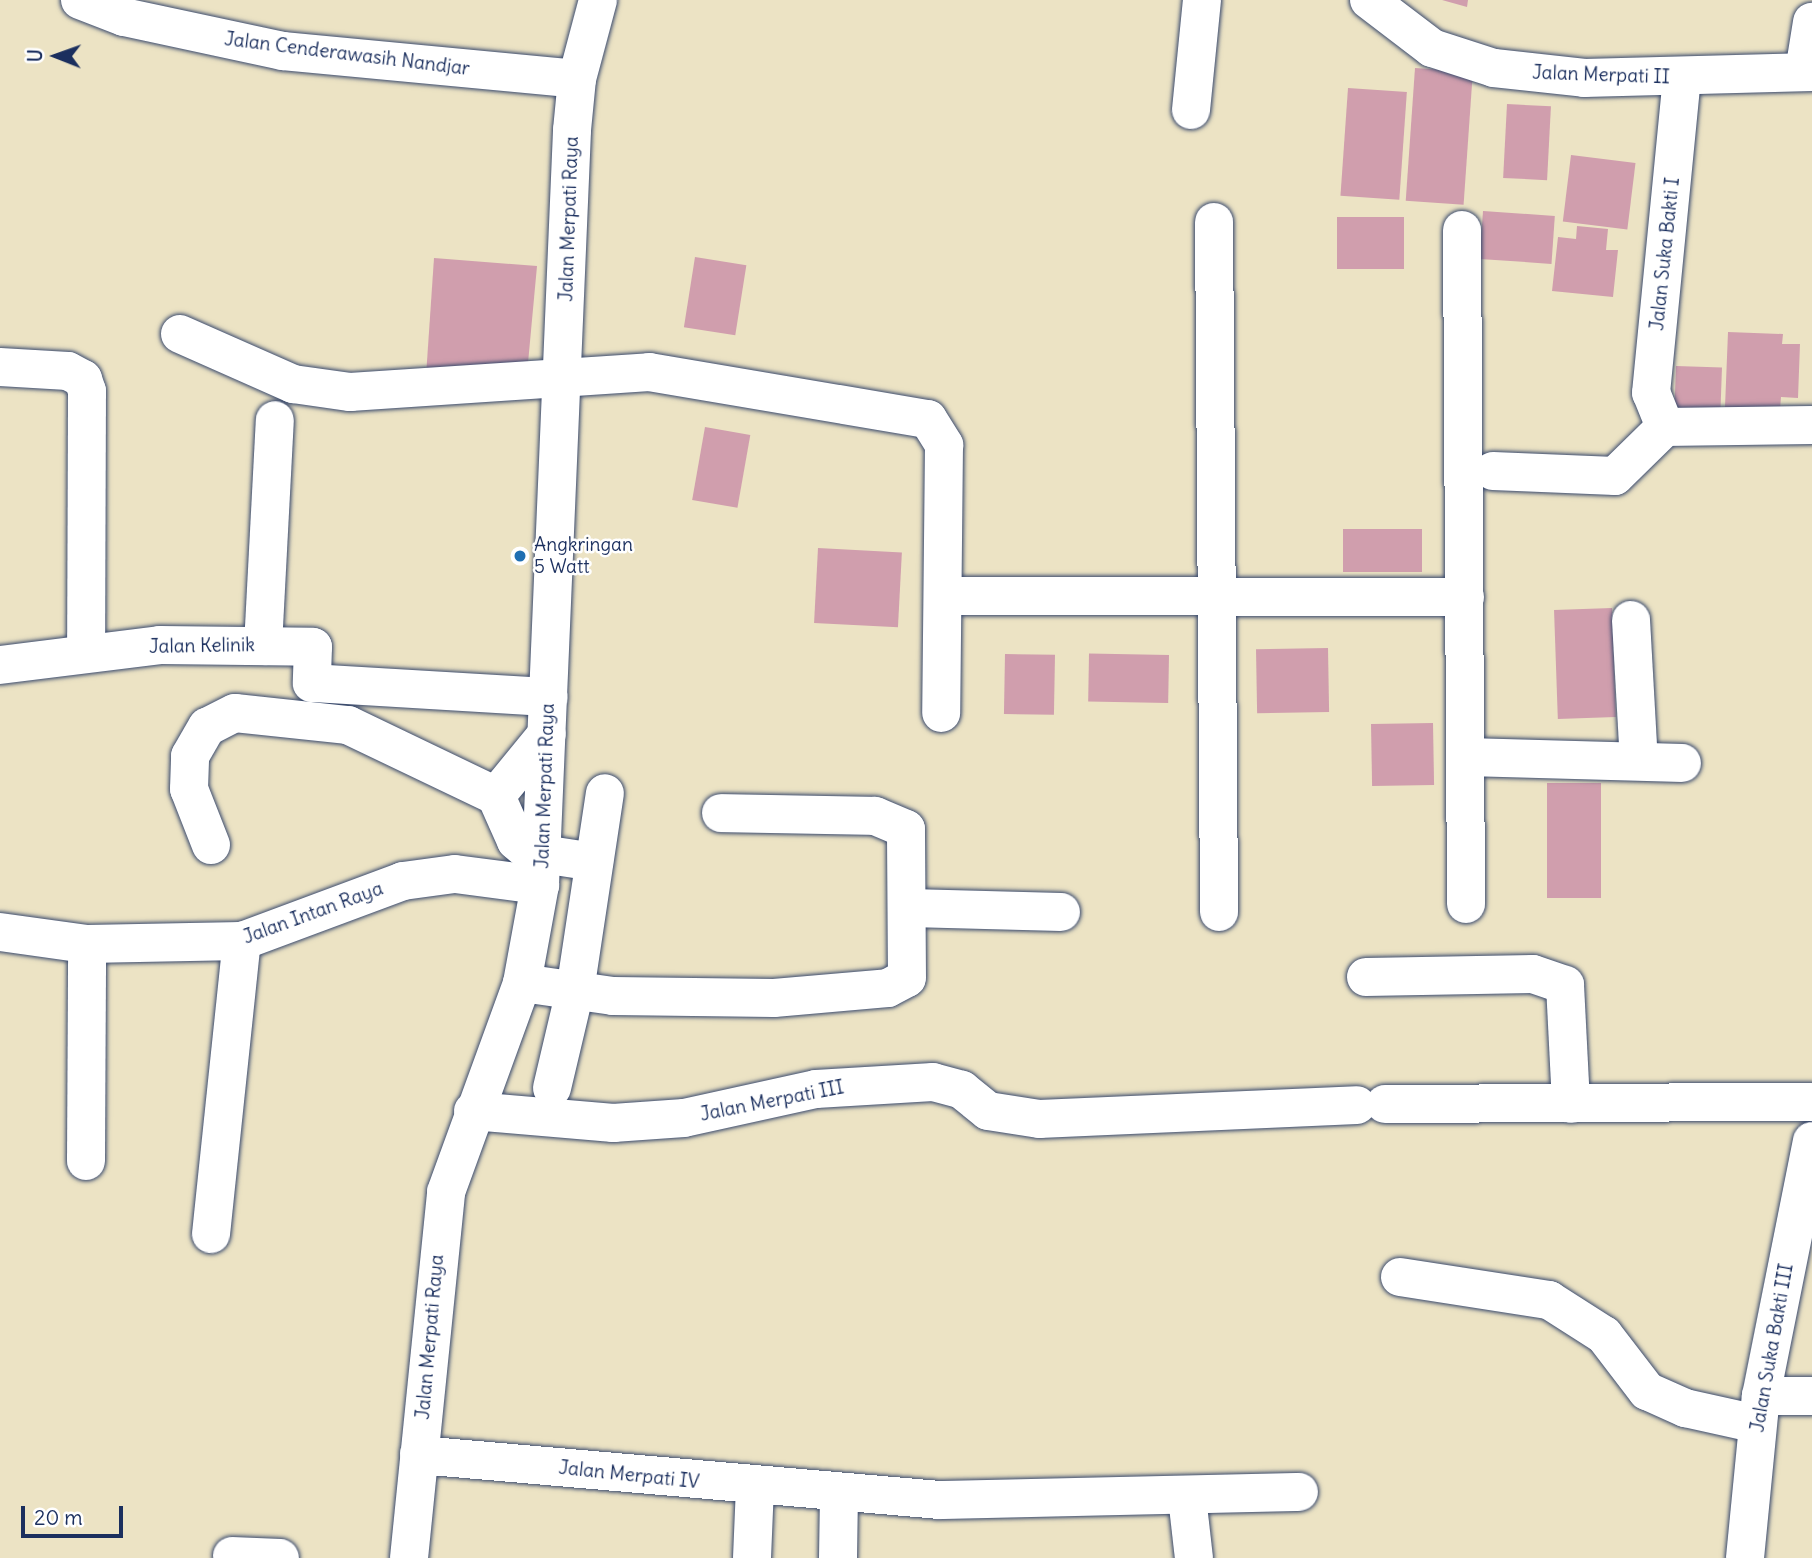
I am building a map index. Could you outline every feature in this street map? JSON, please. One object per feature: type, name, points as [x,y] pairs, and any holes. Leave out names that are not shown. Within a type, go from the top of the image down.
[{"type":"street","name":"Jalan Cenderawasih Nandjar","points":[[80,0],[124,17],[283,51],[577,79]]},
{"type":"street","name":"Jalan Merpati Raya","points":[[409,1558],[438,1243],[446,1192],[473,1111],[522,983],[542,871],[577,79],[598,0]]},
{"type":"street","points":[[1191,110],[1202,0]]},
{"type":"street","name":"Jalan Merpati II","points":[[1369,0],[1432,48],[1466,62],[1545,77],[1682,78],[1808,72]]},
{"type":"street","points":[[1808,72],[1812,22]]},
{"type":"street","name":"Jalan Suka Bakti I","points":[[1665,427],[1651,393],[1682,78]]},
{"type":"street","points":[[1214,222],[1219,598],[1219,912]]},
{"type":"street","points":[[1462,230],[1468,757],[1466,904]]},
{"type":"street","points":[[180,334],[293,384],[350,392],[649,372],[928,419],[944,446],[947,596],[942,713]]},
{"type":"street","points":[[0,367],[68,371],[83,379],[87,391],[86,652]]},
{"type":"street","name":"Jalan Kelinik","points":[[0,665],[86,652],[263,646],[275,420]]},
{"type":"street","points":[[1493,471],[1615,476],[1665,427],[1812,425]]},
{"type":"street","points":[[947,596],[1465,597]]},
{"type":"street","points":[[1632,620],[1639,761]]},
{"type":"street","points":[[263,646],[313,647],[313,683],[548,715],[496,796]]},
{"type":"street","points":[[211,845],[189,789],[190,756],[207,727],[235,713],[348,725],[496,796],[516,841],[542,871]]},
{"type":"street","points":[[1468,757],[1682,763]]},
{"type":"street","points":[[552,1088],[575,991],[605,793]]},
{"type":"street","points":[[522,983],[575,991],[761,998],[888,988],[907,978],[910,968],[908,840],[895,820],[721,813]]},
{"type":"street","name":"Jalan Intan Raya","points":[[0,932],[87,944],[242,941],[403,881],[455,874],[542,871],[594,862]]},
{"type":"street","points":[[910,908],[1061,912]]},
{"type":"street","points":[[211,1234],[242,941]]},
{"type":"street","points":[[86,1161],[87,944]]},
{"type":"street","points":[[1367,977],[1534,974],[1565,985],[1571,1104]]},
{"type":"street","name":"Jalan Merpati III","points":[[473,1111],[613,1123],[684,1118],[816,1089],[933,1083],[962,1090],[988,1111],[1039,1119],[1371,1105],[1812,1102]]},
{"type":"street","name":"Jalan Suka Bakti III","points":[[1745,1558],[1759,1410],[1812,1141]]},
{"type":"street","points":[[1401,1277],[1549,1300],[1604,1335],[1647,1391],[1685,1408],[1759,1410],[1812,1395]]},
{"type":"street","name":"Jalan Merpati IV","points":[[419,1455],[839,1494],[1187,1497],[1299,1492]]},
{"type":"street","points":[[751,1558],[755,1487]]},
{"type":"street","points":[[838,1558],[839,1494]]},
{"type":"street","points":[[1187,1497],[1194,1558]]},
{"type":"street","points":[[232,1556],[280,1558]]},
{"type":"building","points":[[1442,0],[1468,0],[1467,7]]},
{"type":"building","points":[[1415,68],[1473,72],[1464,205],[1406,201]]},
{"type":"building","points":[[1348,88],[1407,92],[1399,200],[1340,196]]},
{"type":"building","points":[[1507,104],[1551,106],[1547,180],[1503,178]]},
{"type":"building","points":[[1571,155],[1636,163],[1627,229],[1563,222]]},
{"type":"building","points":[[1483,211],[1555,216],[1551,264],[1480,259]]},
{"type":"building","points":[[1337,217],[1404,217],[1404,269],[1337,269]]},
{"type":"building","points":[[1577,226],[1608,229],[1606,250],[1618,250],[1613,297],[1552,291],[1558,237],[1576,239]]},
{"type":"building","points":[[695,257],[746,265],[735,335],[684,327]]},
{"type":"building","points":[[434,258],[537,266],[528,363],[426,376]]},
{"type":"building","points":[[1728,332],[1783,334],[1782,344],[1800,344],[1798,398],[1781,397],[1780,409],[1725,407]]},
{"type":"building","points":[[1676,366],[1722,368],[1720,418],[1674,416]]},
{"type":"building","points":[[705,427],[750,435],[737,508],[692,500]]},
{"type":"building","points":[[1343,529],[1422,529],[1422,572],[1343,572]]},
{"type":"building","points":[[818,548],[902,552],[898,627],[814,623]]},
{"type":"building","points":[[1612,608],[1616,717],[1558,719],[1554,610]]},
{"type":"building","points":[[1328,648],[1329,712],[1257,713],[1256,649]]},
{"type":"building","points":[[1005,654],[1055,655],[1054,715],[1004,714]]},
{"type":"building","points":[[1089,654],[1169,655],[1168,703],[1088,702]]},
{"type":"building","points":[[1433,723],[1434,785],[1372,786],[1371,724]]},
{"type":"building","points":[[1547,783],[1601,783],[1601,898],[1547,898]]},
{"type":"place","name":"Angkringan 5 Watt","points":[[520,556]]}]
